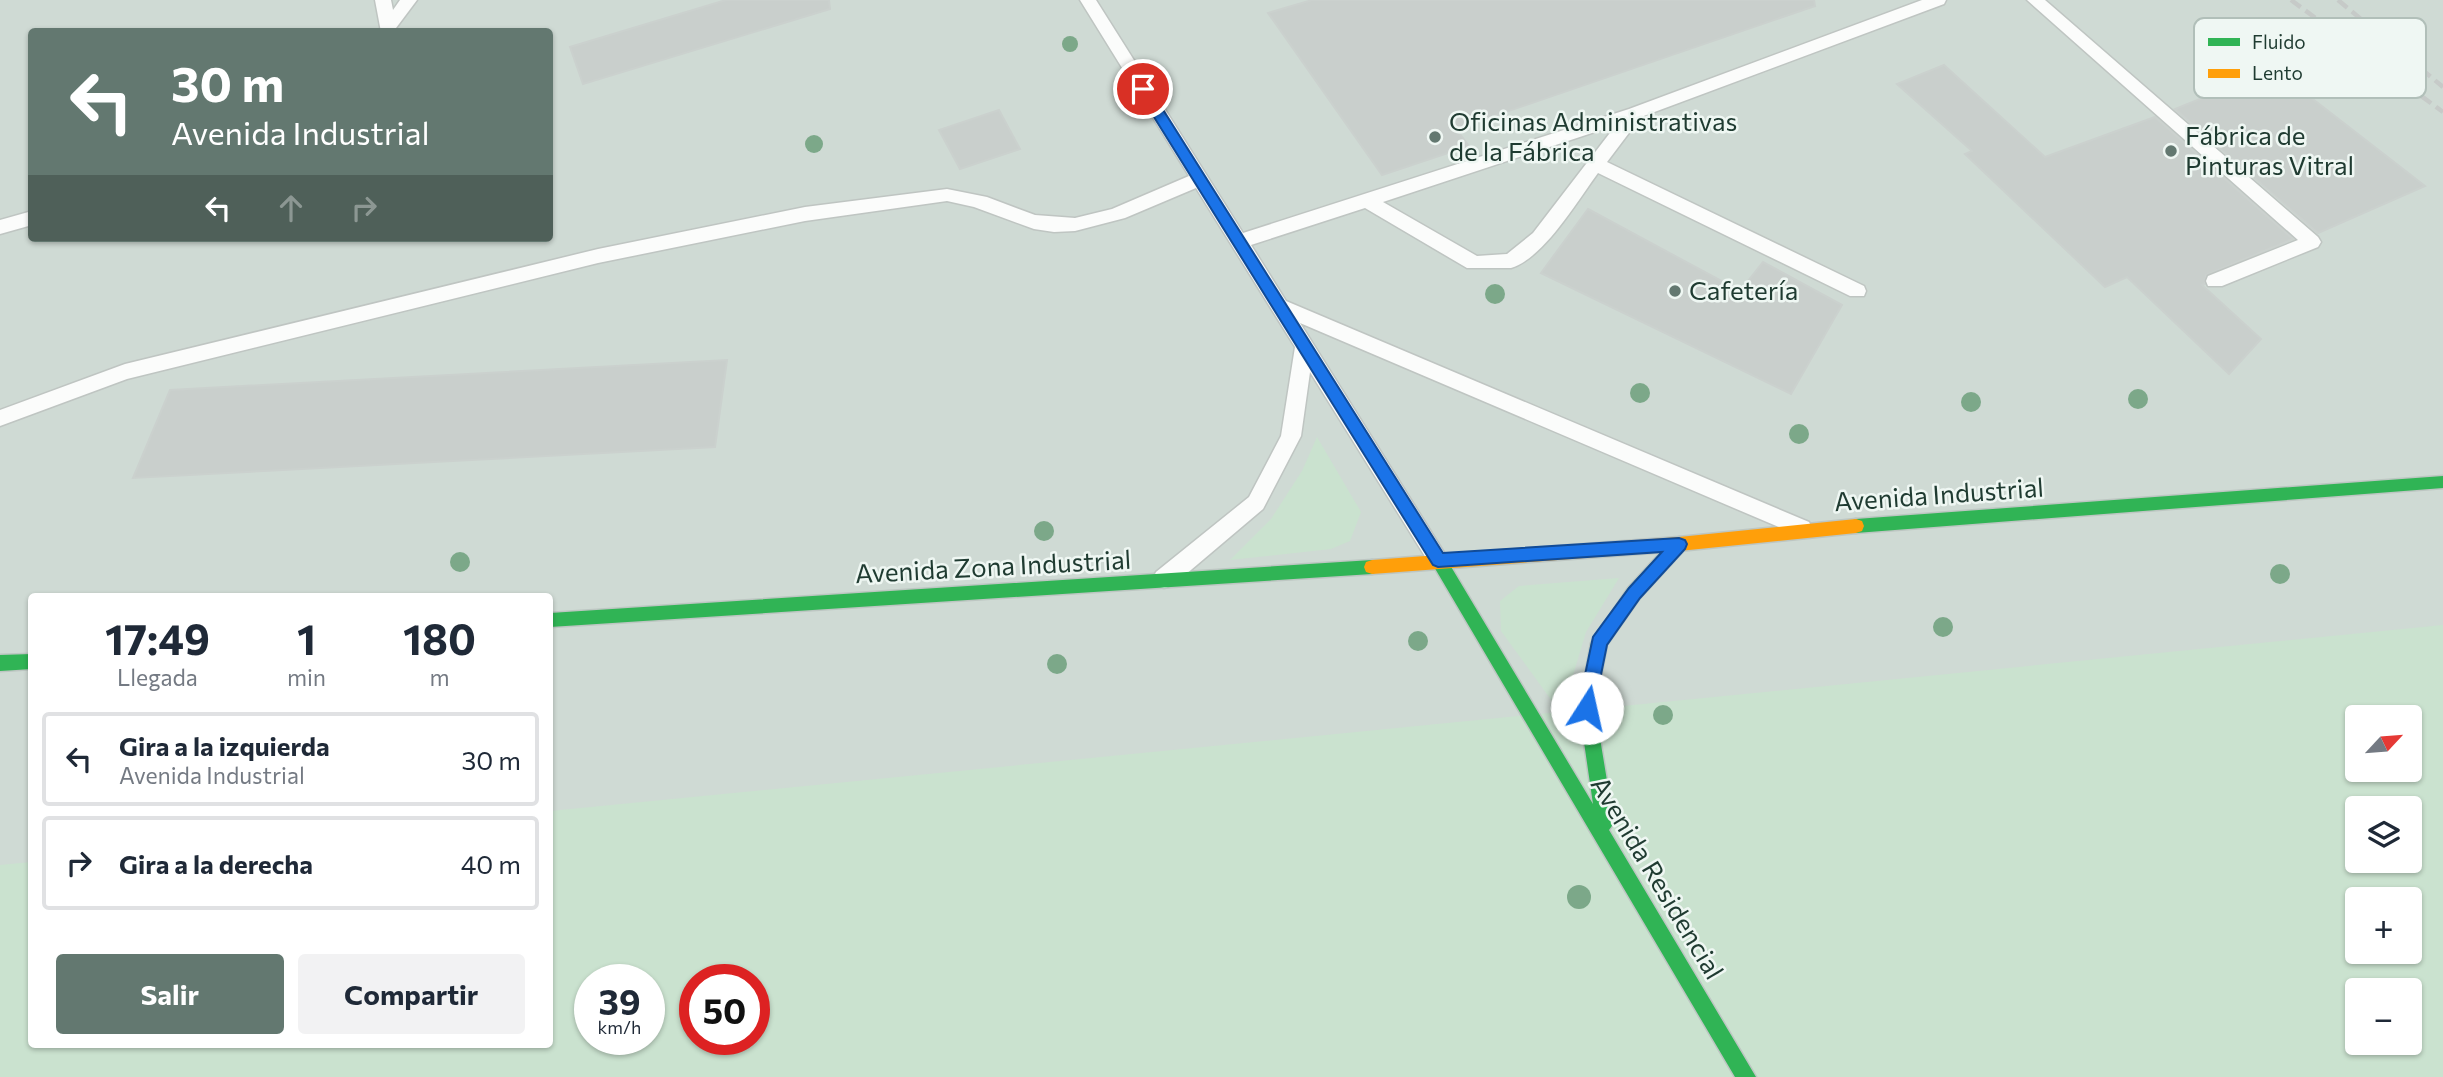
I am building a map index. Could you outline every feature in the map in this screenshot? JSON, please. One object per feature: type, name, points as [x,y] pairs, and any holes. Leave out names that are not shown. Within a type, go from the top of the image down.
[{"type":"main road","name":"Avenida Industrial","points":[[1438,560],[1679,544],[1805,530],[2443,482]]},
{"type":"main road","points":[[1608,843],[1587,708],[1599,643],[1634,593],[1679,544]]},
{"type":"main road","name":"Avenida Zona Industrial","points":[[553,620],[731,605],[1160,582],[1438,560]]},
{"type":"main road","name":"Avenida Residencial","points":[[1438,560],[1746,1077]]},
{"type":"main road","points":[[0,663],[28,660]]},
{"type":"lane","points":[[383,0],[388,28]]},
{"type":"lane","points":[[389,28],[409,0]]},
{"type":"lane","points":[[1088,0],[1438,560]]},
{"type":"lane","points":[[1238,242],[1635,113],[1938,0]]},
{"type":"lane","points":[[2035,0],[2312,242],[2215,281]]},
{"type":"lane","points":[[1366,200],[1474,263],[1511,261],[1539,238],[1635,113]]},
{"type":"lane","points":[[1595,164],[1857,291]]},
{"type":"lane","points":[[0,418],[125,372],[598,256],[805,214],[947,195],[968,196],[1036,222],[1062,226],[1125,212],[1199,179]]},
{"type":"lane","points":[[0,228],[28,219]]},
{"type":"lane","points":[[1279,306],[1805,530]]},
{"type":"lane","points":[[1160,582],[1256,503],[1290,436],[1304,348]]},
{"type":"shaded area","points":[[0,0],[2443,0],[2443,1077],[0,1077]]},
{"type":"green space","points":[[1317,437],[1361,512],[1350,541],[1331,549],[1230,560],[1271,519],[1302,471]]},
{"type":"green space","points":[[1619,578],[1586,632],[1562,712],[2443,625],[2443,1077],[0,1077],[0,865],[28,862],[28,1048],[553,1048],[553,811],[1560,712],[1501,631],[1500,601],[1519,586]]},
{"type":"building","points":[[726,0],[829,0],[830,9],[583,84],[570,47]]},
{"type":"building","points":[[1312,0],[1814,0],[1815,6],[1456,129],[1469,146],[1382,175],[1268,13]]},
{"type":"building","points":[[1944,65],[2045,157],[2155,117],[2293,239],[2206,275],[2205,284],[2202,285],[2261,339],[2229,374],[2127,277],[2105,287],[1965,154],[1972,151],[1897,84]]},
{"type":"building","points":[[2202,98],[2311,98],[2425,186],[2318,233],[2175,109]]},
{"type":"building","points":[[999,110],[1020,149],[960,169],[939,130]]},
{"type":"building","points":[[1588,209],[1740,291],[1763,262],[1842,305],[1791,394],[1541,273]]},
{"type":"building","points":[[727,360],[715,447],[133,478],[170,390]]},
{"type":"railway","points":[[2291,0],[2315,18]]},
{"type":"railway","points":[[2338,0],[2360,18]]},
{"type":"railway","points":[[2426,73],[2443,87]]},
{"type":"railway","points":[[2424,98],[2443,112]]},
{"type":"traffic: fast","points":[[1856,526],[2443,482]]},
{"type":"traffic: fast","points":[[1605,823],[1587,708],[1599,643],[1634,593],[1679,544]]},
{"type":"traffic: fast","points":[[1438,560],[1746,1077]]},
{"type":"traffic: fast","points":[[553,620],[1372,567]]},
{"type":"traffic: fast","points":[[0,663],[28,661]]},
{"type":"traffic: slow","points":[[1372,567],[1679,544],[1856,526]]},
{"type":"place","name":"Oficinas Administrativas de la Fábrica","points":[[1435,137]]},
{"type":"place","name":"Fábrica de Pinturas Vitral","points":[[2171,151]]},
{"type":"place","name":"Cafetería","points":[[1675,291]]},
{"type":"route","points":[[1143,89],[1438,560],[1679,544],[1634,593],[1599,643],[1587,708]]}]
